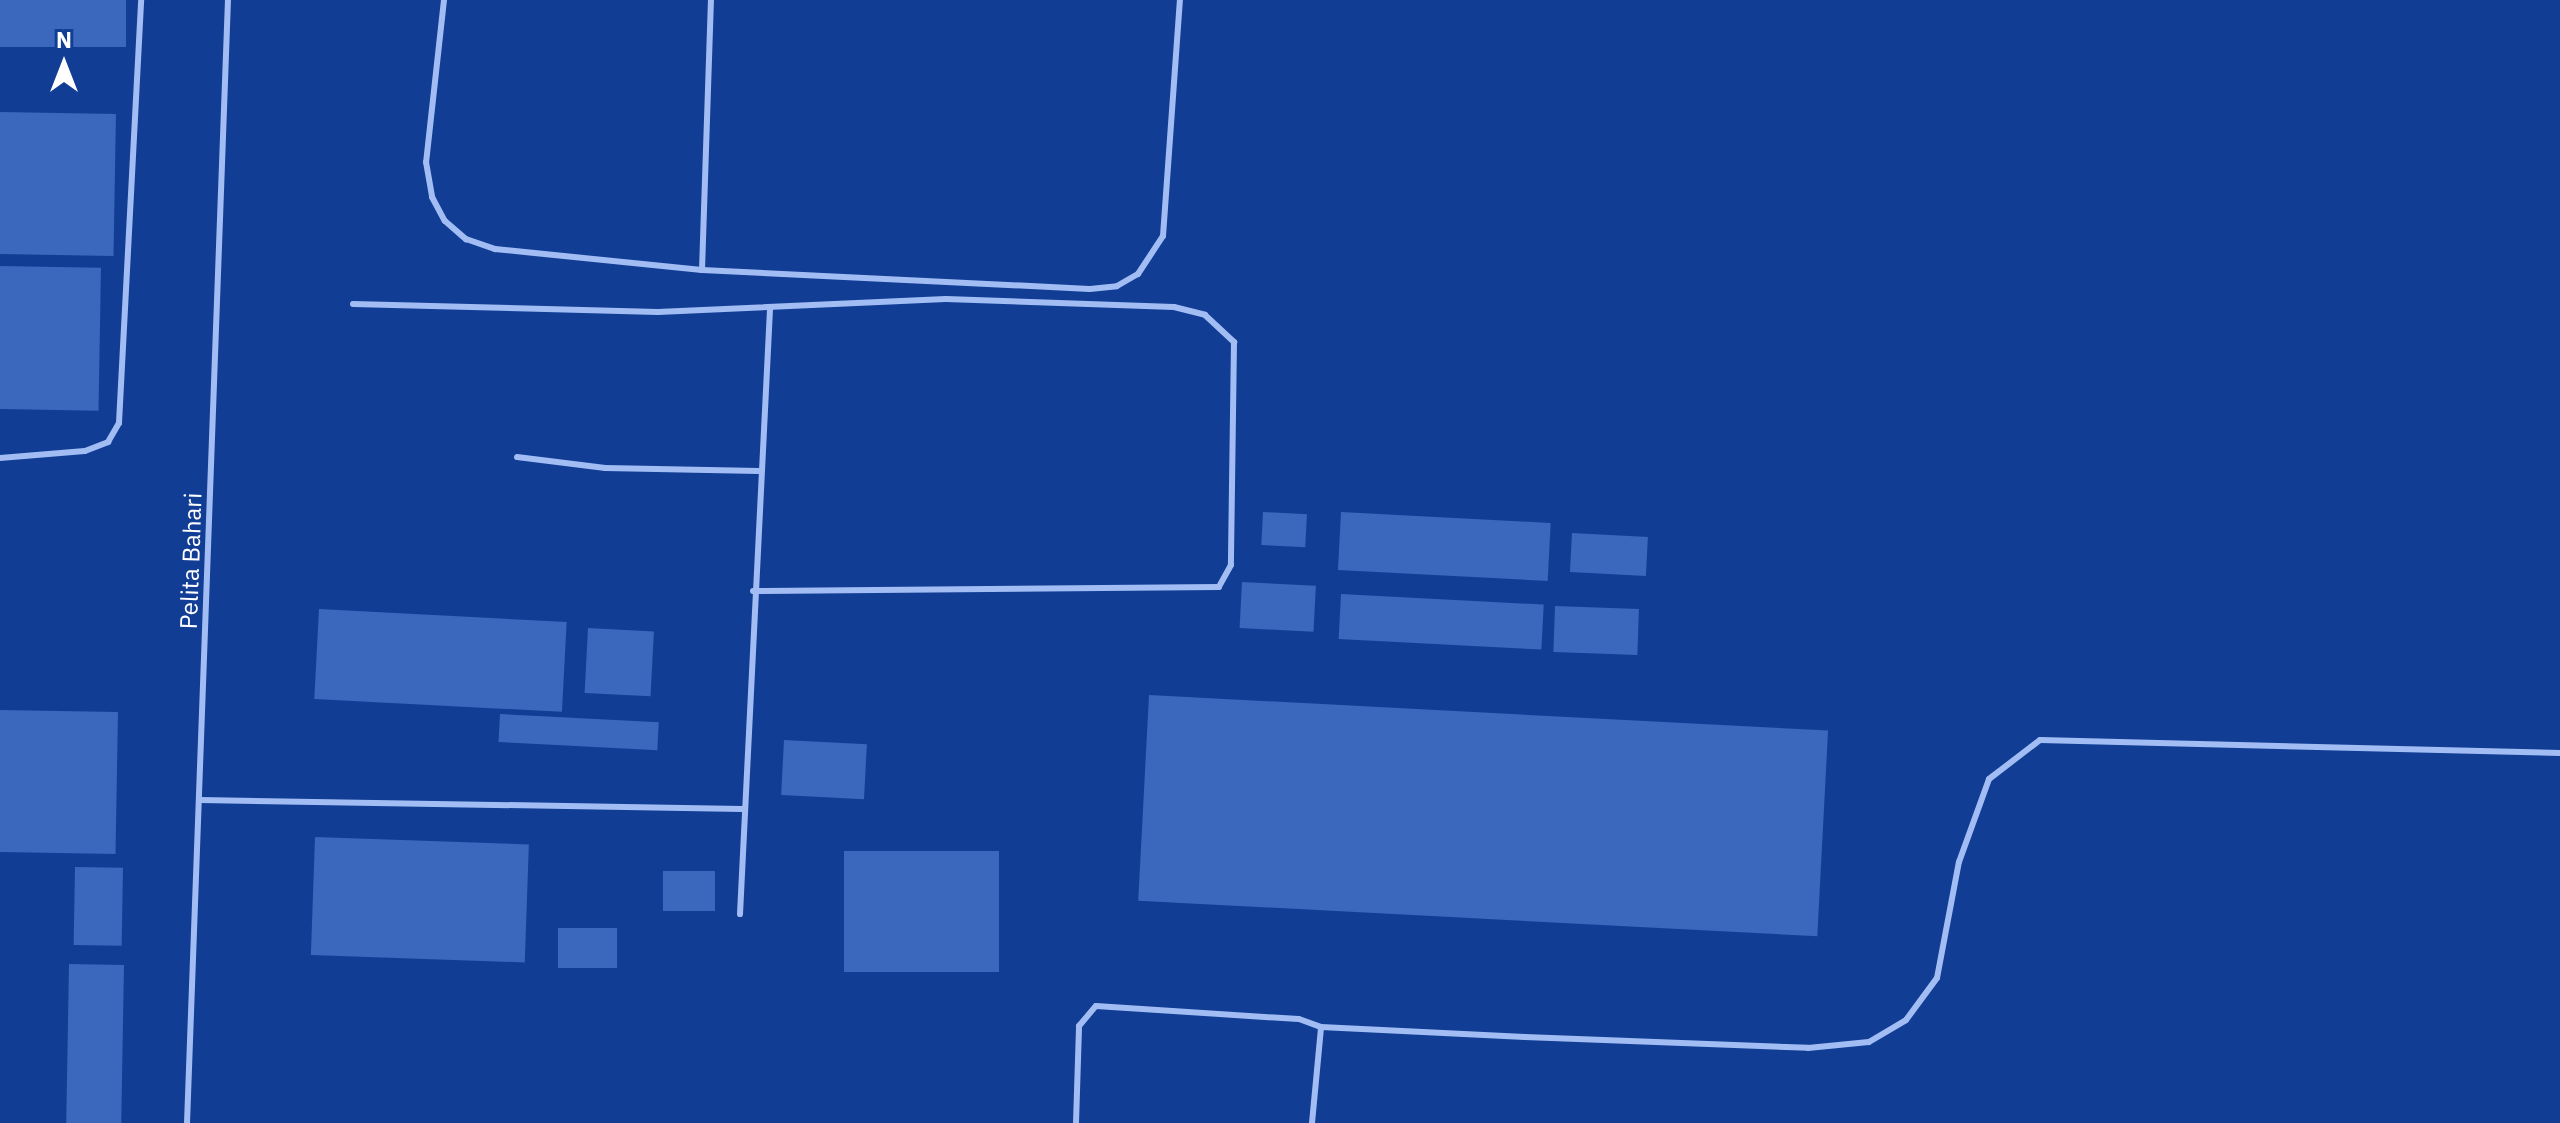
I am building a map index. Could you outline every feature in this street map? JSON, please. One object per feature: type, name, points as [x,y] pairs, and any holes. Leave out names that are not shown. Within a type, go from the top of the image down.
[{"type":"lane","points":[[0,458],[85,451],[108,442],[119,423],[141,0]]},
{"type":"lane","name":"Pelita Bahari","points":[[187,1123],[228,0]]},
{"type":"lane","points":[[444,0],[426,162],[432,197],[445,221],[466,239],[495,249],[702,270],[1090,289],[1117,286],[1138,274],[1163,236],[1180,0]]},
{"type":"lane","points":[[702,270],[711,0]]},
{"type":"lane","points":[[353,304],[658,312],[946,299],[1174,307],[1205,315],[1225,329],[1234,342],[1237,363],[1231,565],[1225,580],[1212,590],[753,591]]},
{"type":"lane","points":[[740,914],[742,809],[770,309]]},
{"type":"lane","points":[[517,457],[605,468],[759,471]]},
{"type":"lane","points":[[1076,1123],[1079,1026],[1096,1006],[1299,1019],[1321,1027],[1808,1048],[1869,1042],[1906,1020],[1937,978],[1959,862],[1989,779],[2040,740],[2560,753]]},
{"type":"lane","points":[[200,800],[742,809]]},
{"type":"lane","points":[[1312,1123],[1321,1027]]},
{"type":"building","points":[[0,0],[126,0],[126,47],[0,47]]},
{"type":"building","points":[[0,112],[116,114],[114,256],[0,254]]},
{"type":"building","points":[[0,266],[101,268],[98,411],[0,409]]},
{"type":"building","points":[[1263,512],[1307,514],[1305,547],[1261,545]]},
{"type":"building","points":[[1341,512],[1551,523],[1548,581],[1338,570]]},
{"type":"building","points":[[1572,533],[1648,537],[1646,576],[1570,572]]},
{"type":"building","points":[[1242,582],[1316,586],[1313,632],[1240,628]]},
{"type":"building","points":[[1341,594],[1544,605],[1541,650],[1339,639]]},
{"type":"building","points":[[1555,606],[1639,609],[1637,655],[1553,652]]},
{"type":"building","points":[[319,609],[567,622],[562,712],[314,699]]},
{"type":"building","points":[[588,628],[654,631],[651,696],[585,693]]},
{"type":"building","points":[[1149,695],[1828,731],[1817,936],[1138,901]]},
{"type":"building","points":[[0,710],[118,712],[116,854],[0,852]]},
{"type":"building","points":[[500,714],[659,722],[657,750],[499,742]]},
{"type":"building","points":[[784,740],[867,744],[864,799],[781,795]]},
{"type":"building","points":[[315,837],[529,844],[525,962],[311,955]]},
{"type":"building","points":[[844,851],[999,851],[999,972],[844,972]]},
{"type":"building","points":[[75,867],[123,868],[122,946],[74,945]]},
{"type":"building","points":[[663,871],[715,871],[715,911],[663,911]]},
{"type":"building","points":[[558,928],[617,928],[617,968],[558,968]]},
{"type":"building","points":[[69,964],[124,965],[121,1123],[66,1123]]}]
